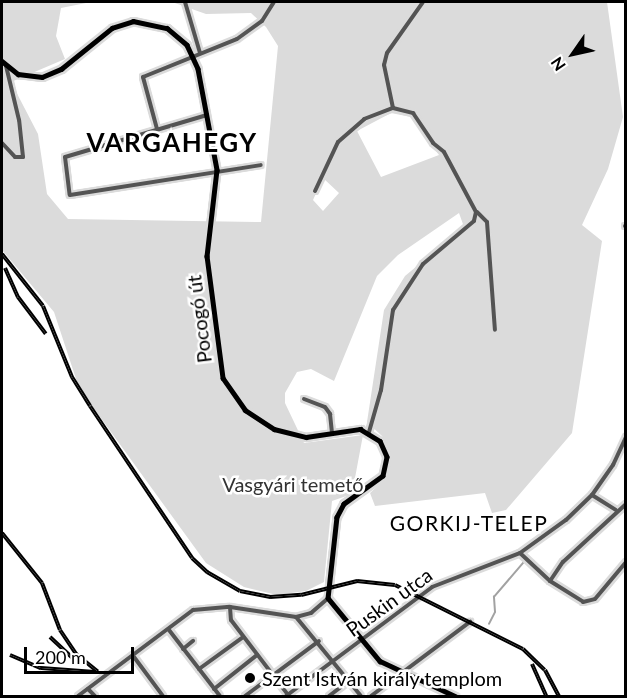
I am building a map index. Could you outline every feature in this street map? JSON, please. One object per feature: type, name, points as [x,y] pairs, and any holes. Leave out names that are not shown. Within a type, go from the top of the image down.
[{"type":"main road","points":[[2,61],[22,76],[42,77],[61,69],[112,28],[133,21],[151,22],[172,31],[193,54]]},
{"type":"main road","name":"Pocogó út","points":[[193,54],[207,115],[216,173],[208,270],[218,356],[226,384],[241,406],[266,426],[300,436],[356,430],[369,432]]},
{"type":"main road","points":[[369,432],[385,449],[385,472],[378,483],[348,501],[338,513],[328,598],[380,661],[455,696]]},
{"type":"street","points":[[185,2],[200,53]]},
{"type":"street","points":[[157,129],[143,78],[193,54],[237,39],[262,21],[274,2]]},
{"type":"street","points":[[393,108],[384,65],[387,53],[423,2]]},
{"type":"street","points":[[2,143],[15,157],[22,157],[19,120],[6,66]]},
{"type":"street","points":[[315,191],[338,142],[364,119],[393,108],[413,113],[433,143],[444,152],[476,212],[487,222],[495,330]]},
{"type":"street","points":[[207,115],[65,157],[70,195],[261,165]]},
{"type":"street","points":[[369,432],[381,390],[393,310],[423,264],[474,221],[476,212]]},
{"type":"street","points":[[304,399],[325,407],[330,414],[332,434]]},
{"type":"street","name":"Puskin utca","points":[[288,696],[445,579],[520,553],[566,520],[592,495],[613,465],[626,436]]},
{"type":"street","points":[[592,495],[616,510]]},
{"type":"street","points":[[550,581],[563,562],[616,510],[626,504]]},
{"type":"street","points":[[520,553],[550,581],[583,602],[595,599],[626,562]]},
{"type":"street","points":[[78,696],[201,607],[230,607],[296,617],[311,613],[328,598]]},
{"type":"street","points":[[230,607],[231,620],[288,696]]},
{"type":"street","points":[[296,617],[361,696]]},
{"type":"street","points":[[371,696],[470,622]]},
{"type":"street","points":[[169,630],[220,696]]},
{"type":"street","points":[[198,669],[239,637],[244,637]]},
{"type":"street","points":[[183,649],[192,641]]},
{"type":"street","points":[[245,696],[318,641]]},
{"type":"street","points":[[214,689],[257,655]]},
{"type":"street","points":[[134,657],[163,696]]},
{"type":"street","points":[[329,696],[349,681]]},
{"type":"street","points":[[88,688],[95,696]]},
{"type":"street","points":[[439,696],[445,692]]},
{"type":"green space","name":"Vasgyári temető","points":[[2,2],[91,2],[61,8],[56,36],[65,59],[11,82],[38,134],[47,194],[68,219],[261,222],[278,46],[266,27],[251,13],[206,14],[172,2],[607,2],[623,117],[608,169],[582,225],[602,241],[572,433],[506,510],[492,513],[485,493],[375,506],[370,493],[384,480],[390,454],[382,436],[367,422],[384,310],[405,276],[464,227],[459,213],[398,255],[377,276],[334,381],[311,369],[297,372],[285,393],[285,403],[304,443],[363,435],[352,494],[332,501],[324,582],[306,591],[277,595],[244,587],[206,563],[79,388],[54,312],[2,250]],"holes":[[[391,113],[411,117],[439,155],[381,177],[357,131]],[[323,178],[339,193],[323,211],[313,200]]]},
{"type":"waterway","points":[[489,624],[495,612],[494,597],[523,563]]},
{"type":"railway","points":[[2,254],[43,306],[72,377],[90,406],[192,558],[207,572],[240,591],[270,597],[301,595],[357,581],[395,585],[523,649],[545,670],[559,696]]},
{"type":"railway","points":[[5,268],[18,297],[46,334]]},
{"type":"railway","points":[[2,533],[42,583],[60,630],[76,654],[98,672]]},
{"type":"railway","points":[[50,637],[74,659]]},
{"type":"railway","points":[[10,655],[41,668],[95,672]]},
{"type":"railway","points":[[532,664],[546,696]]},
{"type":"place","name":"Szent István király templom","points":[[250,678]]},
{"type":"district","name":"VARGAHEGY","points":[[172,143]]},
{"type":"district","name":"GORKIJ-TELEP","points":[[469,523]]}]
